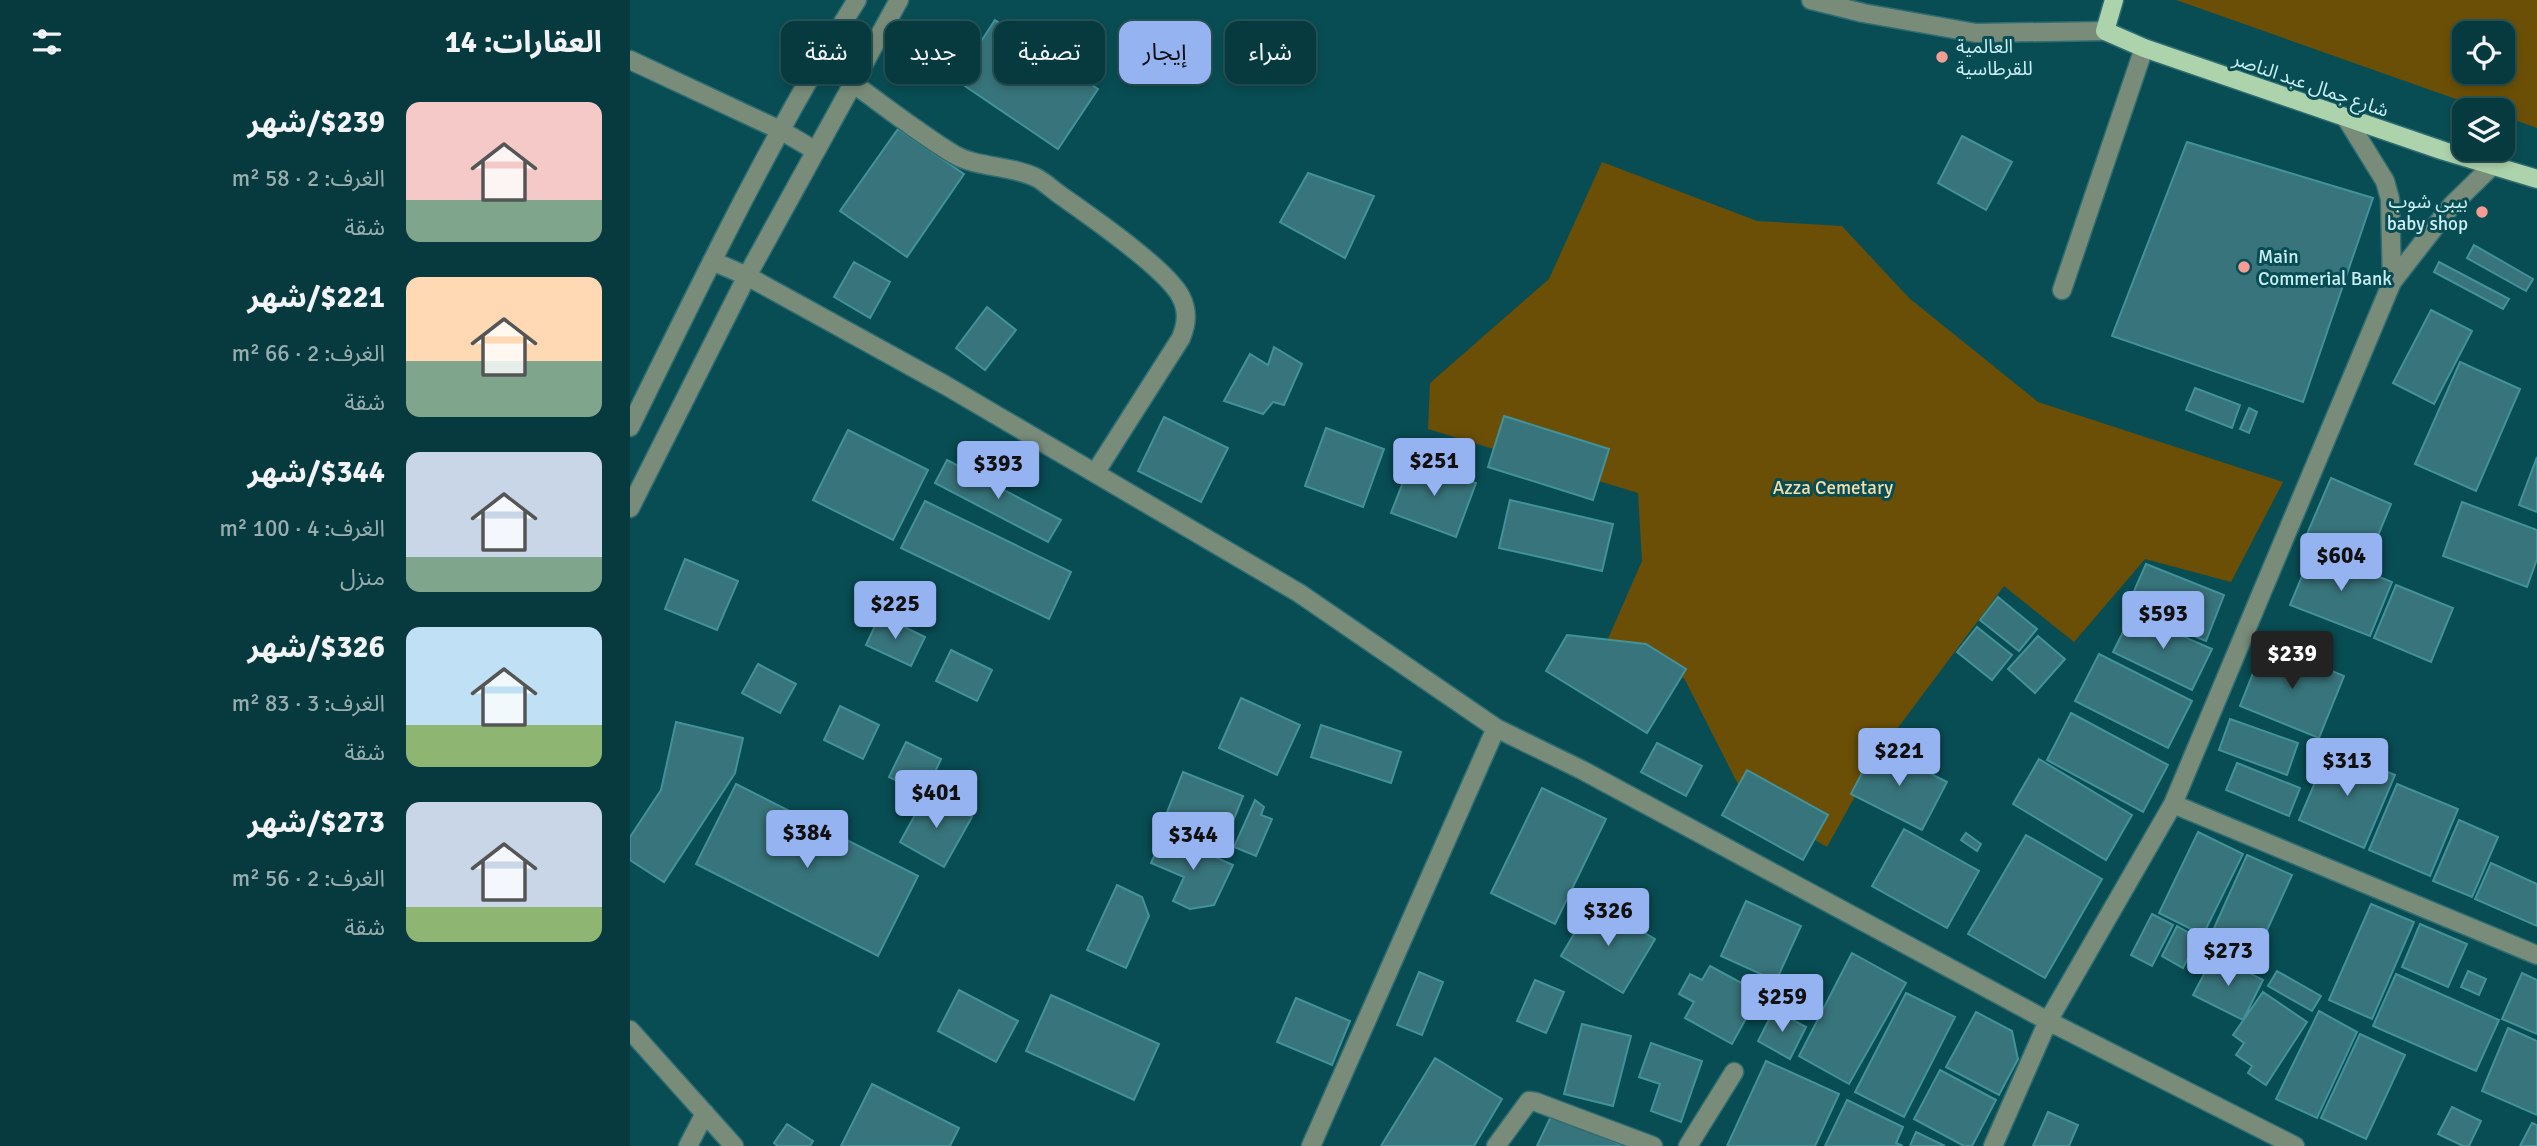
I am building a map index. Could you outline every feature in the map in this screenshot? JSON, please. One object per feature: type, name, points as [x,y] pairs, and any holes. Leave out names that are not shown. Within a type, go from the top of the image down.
[{"type":"main road","points":[[2105,31],[2114,0]]},
{"type":"main road","name":"شارع جمال عبد الناصر","points":[[2105,31],[2144,48],[2346,118],[2537,178]]},
{"type":"street","points":[[630,427],[712,261],[857,0]]},
{"type":"street","points":[[630,508],[747,276],[899,0]]},
{"type":"street","points":[[1811,0],[1863,13],[1976,33],[2105,31]]},
{"type":"street","points":[[2062,290],[2144,48]]},
{"type":"street","points":[[630,61],[782,131],[816,151]]},
{"type":"street","points":[[854,85],[956,155],[1038,179],[1093,218],[1170,281],[1181,297],[1187,325],[1181,338],[1095,473]]},
{"type":"street","points":[[2346,118],[2385,181],[2390,199],[2392,282]]},
{"type":"street","points":[[1993,1146],[2048,1021],[2173,804],[2392,282],[2452,205],[2493,165]]},
{"type":"street","points":[[712,261],[747,276],[946,385],[1299,593],[1496,728],[1594,777],[2048,1021],[2295,1146]]},
{"type":"street","points":[[1311,1146],[1496,728]]},
{"type":"street","points":[[2173,804],[2537,956]]},
{"type":"street","points":[[630,1030],[734,1146]]},
{"type":"street","points":[[1688,1146],[1734,1072]]},
{"type":"street","points":[[1496,1146],[1529,1101],[1653,1146]]},
{"type":"street","points":[[688,1146],[705,1113]]},
{"type":"green space","points":[[2176,0],[2537,0],[2537,128],[2515,120],[2515,98],[2453,98]]},
{"type":"green space","name":"Azza Cemetary","points":[[1602,162],[1757,221],[1842,226],[1909,298],[2038,402],[2283,482],[2231,582],[2145,559],[2074,642],[2004,586],[1879,753],[1827,847],[1746,800],[1684,678],[1600,657],[1642,561],[1638,493],[1428,429],[1430,383],[1549,279]]},
{"type":"building","points":[[994,22],[994,84],[1091,84],[1098,89],[1058,149],[962,84],[980,84],[980,43]]},
{"type":"building","points":[[898,129],[964,174],[907,257],[840,211]]},
{"type":"building","points":[[1962,136],[2012,162],[1986,210],[1938,183]]},
{"type":"building","name":"Main Commerial Bank","points":[[2187,142],[2373,198],[2303,402],[2112,336]]},
{"type":"building","points":[[1308,173],[1374,196],[1345,258],[1280,222]]},
{"type":"building","points":[[2474,245],[2533,279],[2526,291],[2467,258]]},
{"type":"building","points":[[854,262],[890,282],[870,318],[834,297]]},
{"type":"building","points":[[2439,262],[2509,299],[2503,309],[2434,272]]},
{"type":"building","points":[[987,307],[1016,330],[985,370],[956,348]]},
{"type":"building","points":[[2431,310],[2472,331],[2434,404],[2393,383]]},
{"type":"building","points":[[1274,347],[1302,364],[1284,405],[1273,402],[1263,414],[1224,401],[1250,354],[1268,365]]},
{"type":"building","points":[[2460,362],[2520,389],[2476,491],[2415,464]]},
{"type":"building","points":[[2195,388],[2240,405],[2232,428],[2186,410]]},
{"type":"building","points":[[2249,408],[2257,412],[2249,433],[2240,429]]},
{"type":"building","points":[[1504,416],[1609,449],[1593,500],[1488,467]]},
{"type":"building","points":[[1164,417],[1228,448],[1201,502],[1138,471]]},
{"type":"building","points":[[1326,428],[1384,449],[1363,507],[1305,486]]},
{"type":"building","points":[[848,430],[928,470],[893,540],[813,500]]},
{"type":"building","points":[[2537,457],[2537,512],[2519,505]]},
{"type":"building","points":[[1412,459],[1476,483],[1456,537],[1391,513]]},
{"type":"building","points":[[947,460],[1061,520],[1048,542],[935,483]]},
{"type":"building","points":[[2331,478],[2391,504],[2365,567],[2304,541]]},
{"type":"building","points":[[1510,500],[1613,524],[1602,571],[1499,548]]},
{"type":"building","points":[[925,501],[1071,572],[1049,619],[901,548]]},
{"type":"building","points":[[2462,502],[2537,530],[2537,559],[2527,587],[2443,556]]},
{"type":"building","points":[[2313,550],[2392,582],[2370,636],[2290,605]]},
{"type":"building","points":[[685,559],[738,581],[717,630],[665,609]]},
{"type":"building","points":[[2146,564],[2224,595],[2206,641],[2126,609]]},
{"type":"building","points":[[2396,585],[2453,608],[2431,662],[2374,638]]},
{"type":"building","points":[[1998,597],[2037,629],[2019,651],[1980,620]]},
{"type":"building","points":[[2132,614],[2212,649],[2192,690],[2113,652]]},
{"type":"building","points":[[880,615],[925,637],[911,666],[866,645]]},
{"type":"building","points":[[1977,627],[2012,655],[1992,680],[1957,652]]},
{"type":"building","points":[[1567,635],[1646,644],[1686,669],[1647,733],[1546,671]]},
{"type":"building","points":[[2038,636],[2065,659],[2035,693],[2008,669]]},
{"type":"building","points":[[2265,643],[2344,676],[2319,738],[2240,706]]},
{"type":"building","points":[[951,650],[992,670],[977,701],[936,681]]},
{"type":"building","points":[[2099,654],[2192,701],[2168,748],[2075,701]]},
{"type":"building","points":[[758,664],[796,684],[780,713],[742,693]]},
{"type":"building","points":[[1241,698],[1300,725],[1277,775],[1219,748]]},
{"type":"building","points":[[840,706],[879,725],[863,759],[824,740]]},
{"type":"building","points":[[2071,713],[2168,765],[2143,812],[2047,760]]},
{"type":"building","points":[[2230,719],[2298,743],[2287,775],[2219,750]]},
{"type":"building","points":[[676,722],[743,738],[735,773],[664,882],[630,860],[630,837],[661,790]]},
{"type":"building","points":[[1321,725],[1401,752],[1391,783],[1311,757]]},
{"type":"building","points":[[906,742],[941,759],[925,794],[889,777]]},
{"type":"building","points":[[1657,743],[1702,766],[1686,796],[1641,772]]},
{"type":"building","points":[[1876,746],[1947,782],[1922,830],[1851,794]]},
{"type":"building","points":[[2330,747],[2395,775],[2364,848],[2299,820]]},
{"type":"building","points":[[2039,759],[2132,815],[2106,860],[2013,804]]},
{"type":"building","points":[[2237,763],[2300,788],[2289,816],[2226,790]]},
{"type":"building","points":[[1747,770],[1828,815],[1803,860],[1722,815]]},
{"type":"building","points":[[1183,772],[1243,796],[1222,849],[1162,825]]},
{"type":"building","points":[[736,784],[918,876],[878,956],[696,864]]},
{"type":"building","points":[[2397,784],[2458,809],[2430,876],[2369,850]]},
{"type":"building","points":[[1542,788],[1606,819],[1555,924],[1491,893]]},
{"type":"building","points":[[927,793],[972,817],[944,867],[900,842]]},
{"type":"building","points":[[1255,800],[1264,807],[1261,815],[1272,819],[1256,856],[1234,847]]},
{"type":"building","points":[[2459,820],[2498,837],[2472,897],[2433,881]]},
{"type":"building","points":[[1904,829],[1979,871],[1947,928],[1872,886]]},
{"type":"building","points":[[2198,832],[2243,854],[2203,935],[2159,913]]},
{"type":"building","points":[[1966,833],[1981,844],[1977,851],[1961,840]]},
{"type":"building","points":[[1164,834],[1233,865],[1214,905],[1190,909],[1173,901],[1184,877],[1151,863]]},
{"type":"building","points":[[2026,835],[2102,879],[2045,978],[1968,934]]},
{"type":"building","points":[[2247,855],[2292,875],[2255,957],[2210,937]]},
{"type":"building","points":[[2491,863],[2537,884],[2537,926],[2475,899]]},
{"type":"building","points":[[1117,885],[1142,897],[1149,916],[1126,968],[1087,950]]},
{"type":"building","points":[[1746,901],[1801,926],[1776,981],[1721,956]]},
{"type":"building","points":[[1593,902],[1655,939],[1623,993],[1561,956]]},
{"type":"building","points":[[2371,904],[2414,922],[2372,1019],[2329,1000]]},
{"type":"building","points":[[2152,914],[2173,925],[2152,966],[2131,955]]},
{"type":"building","points":[[2420,924],[2467,944],[2448,987],[2402,967]]},
{"type":"building","points":[[2177,926],[2198,938],[2183,968],[2162,956]]},
{"type":"building","points":[[1852,953],[1906,983],[1849,1084],[1799,1056]]},
{"type":"building","points":[[2214,955],[2263,980],[2243,1020],[2193,995]]},
{"type":"building","points":[[1710,966],[1760,993],[1732,1044],[1685,1018],[1694,1002],[1679,994],[1690,974],[1702,980]]},
{"type":"building","points":[[2277,971],[2321,996],[2312,1011],[2268,986]]},
{"type":"building","points":[[2468,971],[2486,979],[2479,995],[2461,987]]},
{"type":"building","points":[[1419,972],[1443,982],[1422,1035],[1397,1025]]},
{"type":"building","points":[[2522,973],[2537,980],[2537,1034],[2502,1019]]},
{"type":"building","points":[[2396,974],[2499,1020],[2476,1071],[2373,1026]]},
{"type":"building","points":[[1535,980],[1564,992],[1546,1033],[1517,1021]]},
{"type":"building","points":[[959,990],[1018,1021],[996,1062],[938,1031]]},
{"type":"building","points":[[2263,992],[2307,1022],[2266,1085],[2248,1073],[2252,1066],[2236,1055],[2244,1043],[2233,1035]]},
{"type":"building","points":[[1906,993],[1955,1017],[1904,1117],[1855,1092]]},
{"type":"building","points":[[1051,995],[1159,1044],[1134,1100],[1026,1051]]},
{"type":"building","points":[[1296,998],[1350,1021],[1332,1065],[1277,1042]]},
{"type":"building","points":[[1774,1010],[1806,1027],[1790,1059],[1758,1041]]},
{"type":"building","points":[[2319,1011],[2357,1032],[2317,1118],[2276,1099]]},
{"type":"building","points":[[1976,1012],[2012,1031],[2018,1059],[1999,1095],[1946,1067]]},
{"type":"building","points":[[1582,1024],[1631,1036],[1613,1106],[1564,1094]]},
{"type":"building","points":[[2508,1028],[2537,1041],[2537,1115],[2482,1091]]},
{"type":"building","points":[[2360,1034],[2405,1055],[2366,1139],[2321,1118]]},
{"type":"building","points":[[1651,1043],[1702,1061],[1681,1122],[1651,1111],[1660,1084],[1639,1077]]},
{"type":"building","points":[[1435,1058],[1502,1099],[1474,1146],[1381,1146]]},
{"type":"building","points":[[1766,1061],[1839,1094],[1815,1146],[1727,1146]]},
{"type":"building","points":[[1940,1070],[1996,1100],[1972,1146],[1964,1146],[1914,1119]]},
{"type":"building","points":[[872,1084],[959,1128],[950,1146],[841,1146]]},
{"type":"building","points":[[1847,1100],[1903,1127],[1896,1143],[1903,1146],[1825,1146]]},
{"type":"building","points":[[2452,1107],[2481,1121],[2469,1146],[2463,1146],[2438,1134]]},
{"type":"building","points":[[2048,1112],[2078,1125],[2069,1146],[2033,1146]]},
{"type":"building","points":[[1552,1114],[1623,1146],[1537,1146]]},
{"type":"building","points":[[2532,1123],[2537,1125],[2537,1146],[2520,1146]]},
{"type":"building","points":[[787,1124],[813,1141],[810,1146],[778,1146],[774,1143]]},
{"type":"building","points":[[1916,1132],[1945,1146],[1910,1146]]},
{"type":"place","name":"العالمية للقرطاسية","points":[[1942,57]]},
{"type":"place","name":"بيبي شوب baby shop","points":[[2482,212]]},
{"type":"place","name":"Main Commerial Bank","points":[[2244,267]]}]
